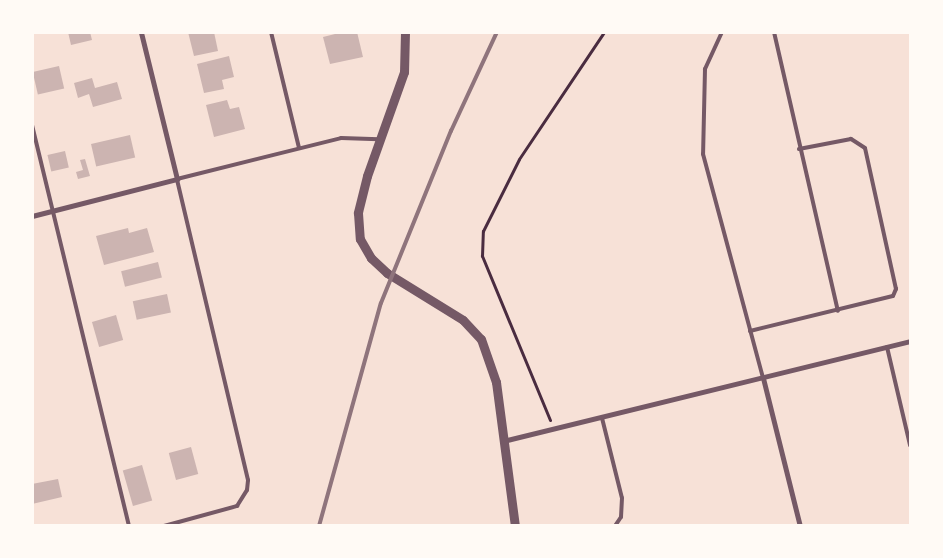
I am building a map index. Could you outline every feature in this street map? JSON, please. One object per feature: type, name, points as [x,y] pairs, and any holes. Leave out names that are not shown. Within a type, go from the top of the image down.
[{"type":"street","points":[[32,216],[177,179],[141,32]]},
{"type":"street","points":[[405,32],[404,72],[380,139],[358,213],[363,246],[387,273],[463,320],[481,339],[496,382],[515,526]]},
{"type":"street","points":[[503,440],[554,430],[910,341]]},
{"type":"street","points":[[763,378],[800,526]]},
{"type":"lane","points":[[271,32],[299,148]]},
{"type":"lane","points":[[722,32],[705,69],[703,154],[763,378]]},
{"type":"lane","points":[[774,32],[799,149],[838,310]]},
{"type":"lane","points":[[32,125],[129,526]]},
{"type":"lane","points":[[164,526],[237,506],[247,490],[248,472],[177,179],[340,138],[380,139]]},
{"type":"lane","points":[[750,331],[894,296],[896,289],[865,148],[851,139],[799,149]]},
{"type":"lane","points":[[887,347],[910,445]]},
{"type":"lane","points":[[602,418],[622,498],[620,517],[615,526]]},
{"type":"path","points":[[554,430],[482,256],[483,231],[519,159],[604,32]]},
{"type":"building","points":[[68,32],[90,32],[92,40],[71,45]]},
{"type":"building","points":[[188,32],[214,32],[218,51],[194,56]]},
{"type":"building","points":[[343,32],[357,32],[363,57],[330,64],[323,37]]},
{"type":"building","points":[[229,56],[234,77],[222,80],[224,89],[204,93],[197,64]]},
{"type":"building","points":[[59,66],[64,88],[38,94],[33,72]]},
{"type":"building","points":[[92,78],[95,88],[117,82],[122,99],[93,107],[89,94],[78,98],[74,83]]},
{"type":"building","points":[[227,100],[230,109],[239,107],[245,129],[214,137],[206,105]]},
{"type":"building","points":[[130,135],[135,157],[96,166],[91,144]]},
{"type":"building","points":[[65,151],[69,168],[51,172],[47,155]]},
{"type":"building","points":[[85,159],[90,176],[78,179],[76,172],[83,170],[80,160]]},
{"type":"building","points":[[128,228],[129,233],[147,228],[154,252],[104,265],[96,236]]},
{"type":"building","points":[[158,262],[162,278],[125,287],[121,271]]},
{"type":"building","points":[[167,294],[171,313],[137,320],[133,301]]},
{"type":"building","points":[[116,315],[123,340],[99,347],[92,322]]},
{"type":"building","points":[[191,447],[198,474],[176,480],[169,453]]},
{"type":"building","points":[[142,465],[152,501],[133,506],[123,471]]},
{"type":"building","points":[[58,479],[62,497],[32,504],[32,484]]},
{"type":"railway","points":[[319,526],[381,303],[451,131],[497,32]]}]
